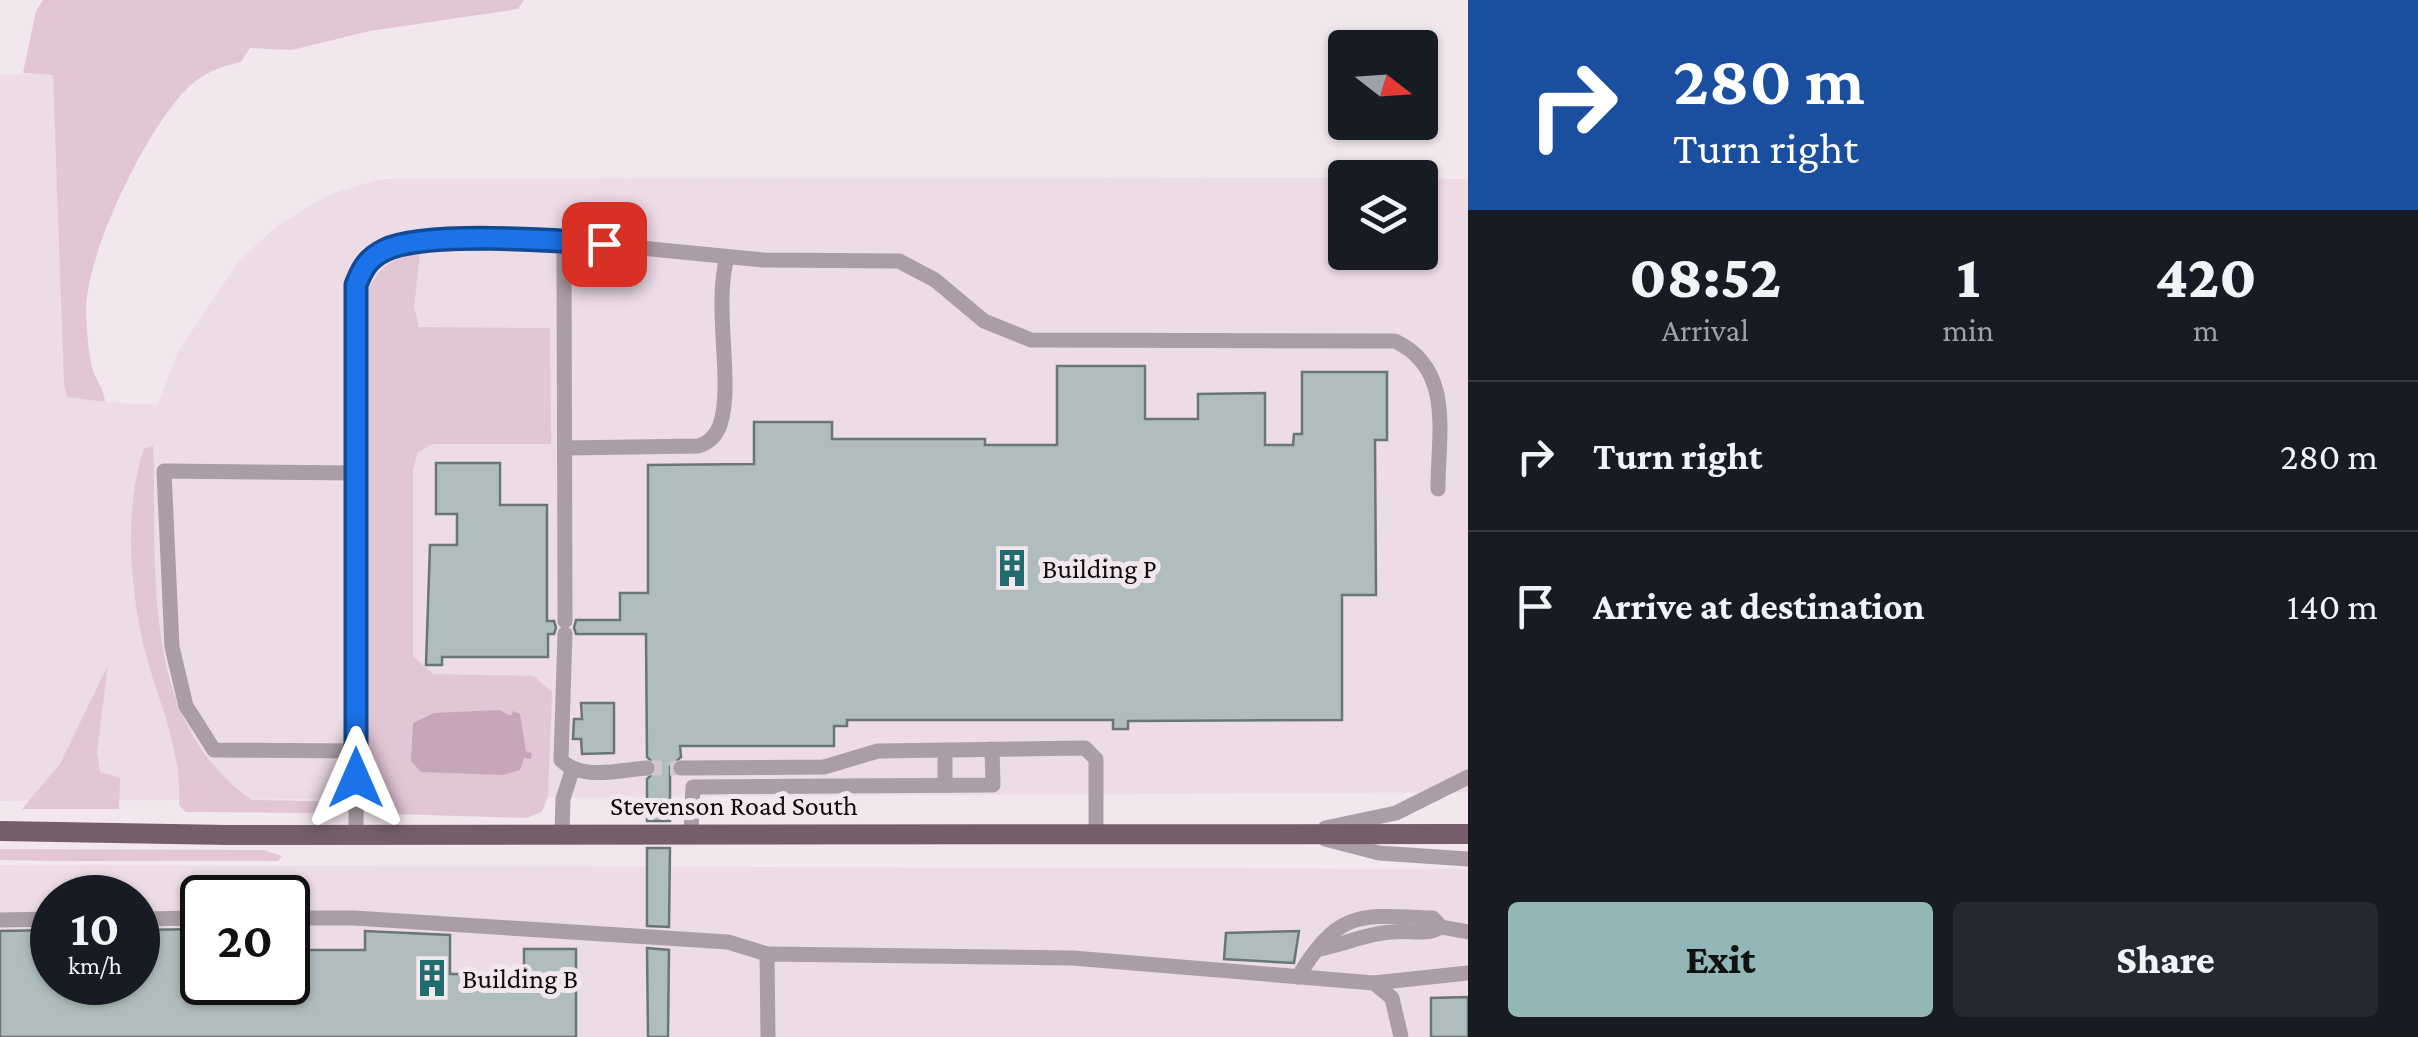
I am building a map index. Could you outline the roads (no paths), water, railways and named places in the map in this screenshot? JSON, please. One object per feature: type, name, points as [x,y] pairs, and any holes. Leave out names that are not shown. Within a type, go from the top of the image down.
[{"type":"main road","name":"Stevenson Road South","points":[[0,831],[1468,834]]},
{"type":"lane","points":[[356,832],[356,285],[362,268],[388,248],[425,240],[564,243],[631,246],[727,258],[912,265],[984,321],[1031,340],[1396,342],[1423,358],[1436,385],[1438,489]]},
{"type":"lane","points":[[564,243],[565,627],[561,760],[572,770],[647,768]]},
{"type":"lane","points":[[565,448],[698,446],[713,438],[722,416],[721,282],[727,258]]},
{"type":"lane","points":[[356,472],[164,471],[172,647],[186,706],[214,750],[356,751]]},
{"type":"lane","points":[[562,744],[596,771]]},
{"type":"lane","points":[[691,832],[693,787],[993,785],[992,749]]},
{"type":"lane","points":[[681,768],[824,766],[878,750],[1091,750],[1096,758],[1096,833]]},
{"type":"lane","points":[[944,750],[945,785]]},
{"type":"lane","points":[[562,832],[563,799],[572,770]]},
{"type":"lane","points":[[1302,833],[1396,813],[1468,777]]},
{"type":"lane","points":[[1302,833],[1379,852],[1468,859]]},
{"type":"lane","points":[[310,918],[728,942],[767,954],[1073,958],[1374,983],[1468,973]]},
{"type":"lane","points":[[0,920],[30,919]]},
{"type":"lane","points":[[1298,977],[1319,949],[1355,937],[1396,931],[1428,934],[1441,927],[1468,932]]},
{"type":"lane","points":[[767,954],[768,1037]]},
{"type":"lane","points":[[1374,983],[1392,998],[1402,1037]]},
{"type":"tunnel","points":[[647,768],[681,768]]},
{"type":"place","name":"Building P","points":[[1012,568]]},
{"type":"place","name":"Building B","points":[[432,978]]}]
